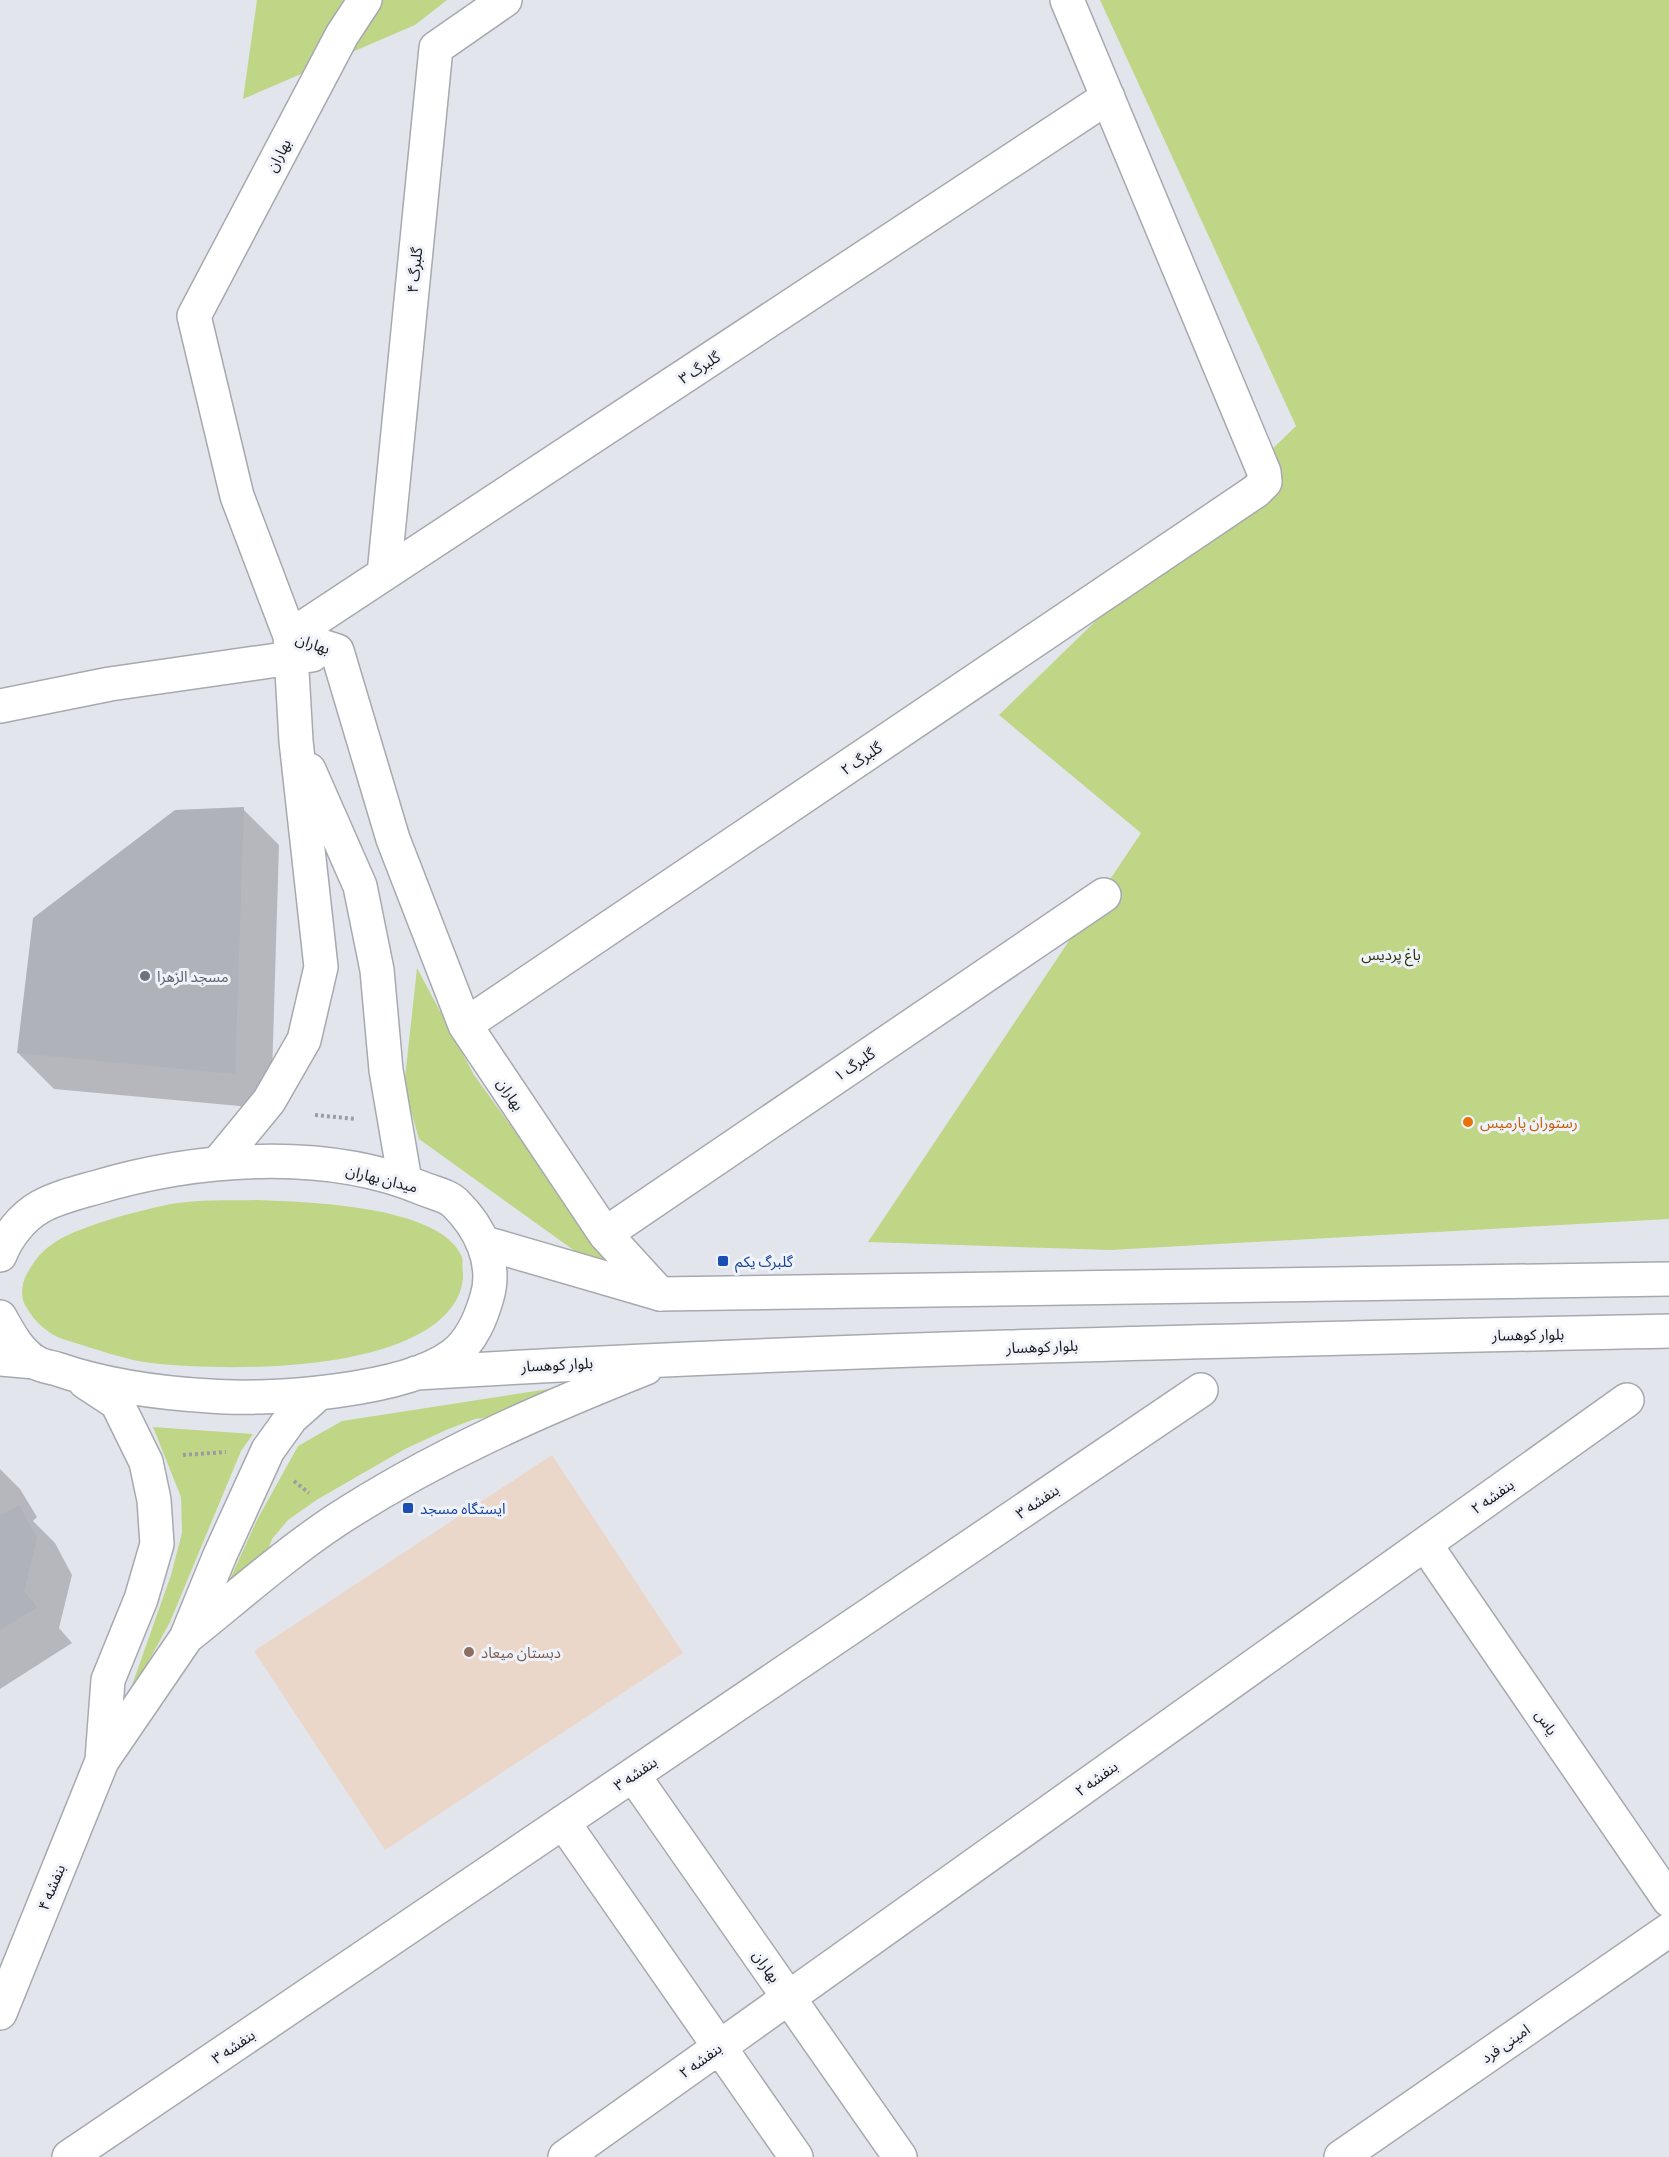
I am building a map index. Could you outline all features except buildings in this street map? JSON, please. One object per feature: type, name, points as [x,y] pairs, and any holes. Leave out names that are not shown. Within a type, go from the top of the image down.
[{"type":"street","name":"بهاران","points":[[365,0],[342,35],[194,316],[237,496],[290,636],[337,651],[393,839],[465,1025],[605,1234],[660,1294]]},
{"type":"street","name":"گلبرگ ۴","points":[[384,574],[436,48],[505,0]]},
{"type":"street","points":[[1067,0],[1108,97]]},
{"type":"street","name":"گلبرگ ۳","points":[[290,636],[1108,97]]},
{"type":"street","name":"گلبرگ ۲","points":[[465,1025],[1256,491],[1265,482],[1264,472],[1108,97]]},
{"type":"street","points":[[218,1163],[269,1101],[304,1040],[321,967],[296,741],[290,636]]},
{"type":"street","points":[[0,706],[110,684],[337,651]]},
{"type":"street","points":[[296,741],[360,886],[377,970],[386,1070],[405,1181]]},
{"type":"street","name":"گلبرگ ۱","points":[[605,1234],[1104,895]]},
{"type":"street","name":"میدان بهاران","points":[[0,1255],[9,1227],[38,1208],[64,1197],[139,1174],[218,1163],[281,1161],[344,1168],[405,1181],[454,1202],[485,1243],[491,1284],[480,1323],[453,1355],[416,1373],[319,1393],[237,1398],[156,1392],[76,1376],[35,1362],[13,1341],[0,1317]]},
{"type":"street","points":[[485,1243],[660,1294],[1669,1279]]},
{"type":"street","name":"بلوار کوهسار","points":[[416,1373],[672,1358],[1265,1339],[1669,1331]]},
{"type":"street","points":[[186,1638],[333,1522],[402,1479],[542,1410],[672,1358]]},
{"type":"street","points":[[0,1359],[35,1362]]},
{"type":"street","points":[[76,1376],[117,1403],[146,1462],[154,1500],[157,1544],[141,1599],[108,1680],[102,1761]]},
{"type":"street","name":"بنفشه ۳","points":[[69,2157],[1201,1390]]},
{"type":"street","points":[[102,1761],[186,1638],[220,1555],[268,1450],[291,1419],[319,1393]]},
{"type":"street","name":"بنفشه ۲","points":[[565,2157],[1627,1400]]},
{"type":"street","name":"یاس","points":[[1425,1544],[1669,1900]]},
{"type":"street","name":"بنفشه ۴","points":[[0,2013],[102,1761]]},
{"type":"street","name":"بهاران","points":[[633,1775],[900,2157]]},
{"type":"street","points":[[563,1822],[796,2157]]},
{"type":"street","name":"امینی فرد","points":[[1341,2157],[1669,1930]]},
{"type":"path","points":[[315,1115],[365,1120]]},
{"type":"path","points":[[175,1456],[230,1452]]},
{"type":"path","points":[[292,1480],[318,1499]]},
{"type":"shaded area","name":"دبستان میعاد","points":[[552,1455],[683,1653],[385,1850],[254,1651]]},
{"type":"green space","points":[[257,0],[447,0],[415,25],[243,99]]},
{"type":"green space","name":"باغ پردیس","points":[[1100,0],[1669,0],[1669,1219],[1110,1250],[868,1242],[1141,833],[999,715],[1296,426]]},
{"type":"green space","points":[[417,968],[474,1075],[614,1268],[579,1254],[419,1139],[404,1087]]},
{"type":"green space","points":[[258,1200],[338,1205],[401,1217],[428,1226],[449,1240],[462,1257],[461,1290],[453,1306],[434,1325],[398,1344],[366,1354],[330,1361],[254,1367],[182,1366],[116,1356],[53,1335],[36,1321],[23,1302],[24,1279],[35,1260],[51,1245],[75,1232],[126,1215],[182,1202]]},
{"type":"green space","points":[[555,1388],[497,1416],[475,1419],[405,1449],[318,1499],[288,1520],[272,1539],[266,1556],[225,1590],[257,1520],[298,1446],[342,1421]]},
{"type":"green space","points":[[153,1427],[253,1434],[241,1451],[170,1622],[125,1705],[171,1575],[182,1533],[181,1497]]},
{"type":"place","name":"مسجد الزهرا","points":[[145,976]]},
{"type":"place","name":"رستوران پارمیس","points":[[1468,1122]]},
{"type":"place","name":"گلبرگ یکم","points":[[723,1261]]},
{"type":"place","name":"ایستگاه مسجد","points":[[408,1508]]},
{"type":"place","name":"دبستان میعاد","points":[[469,1652]]}]
